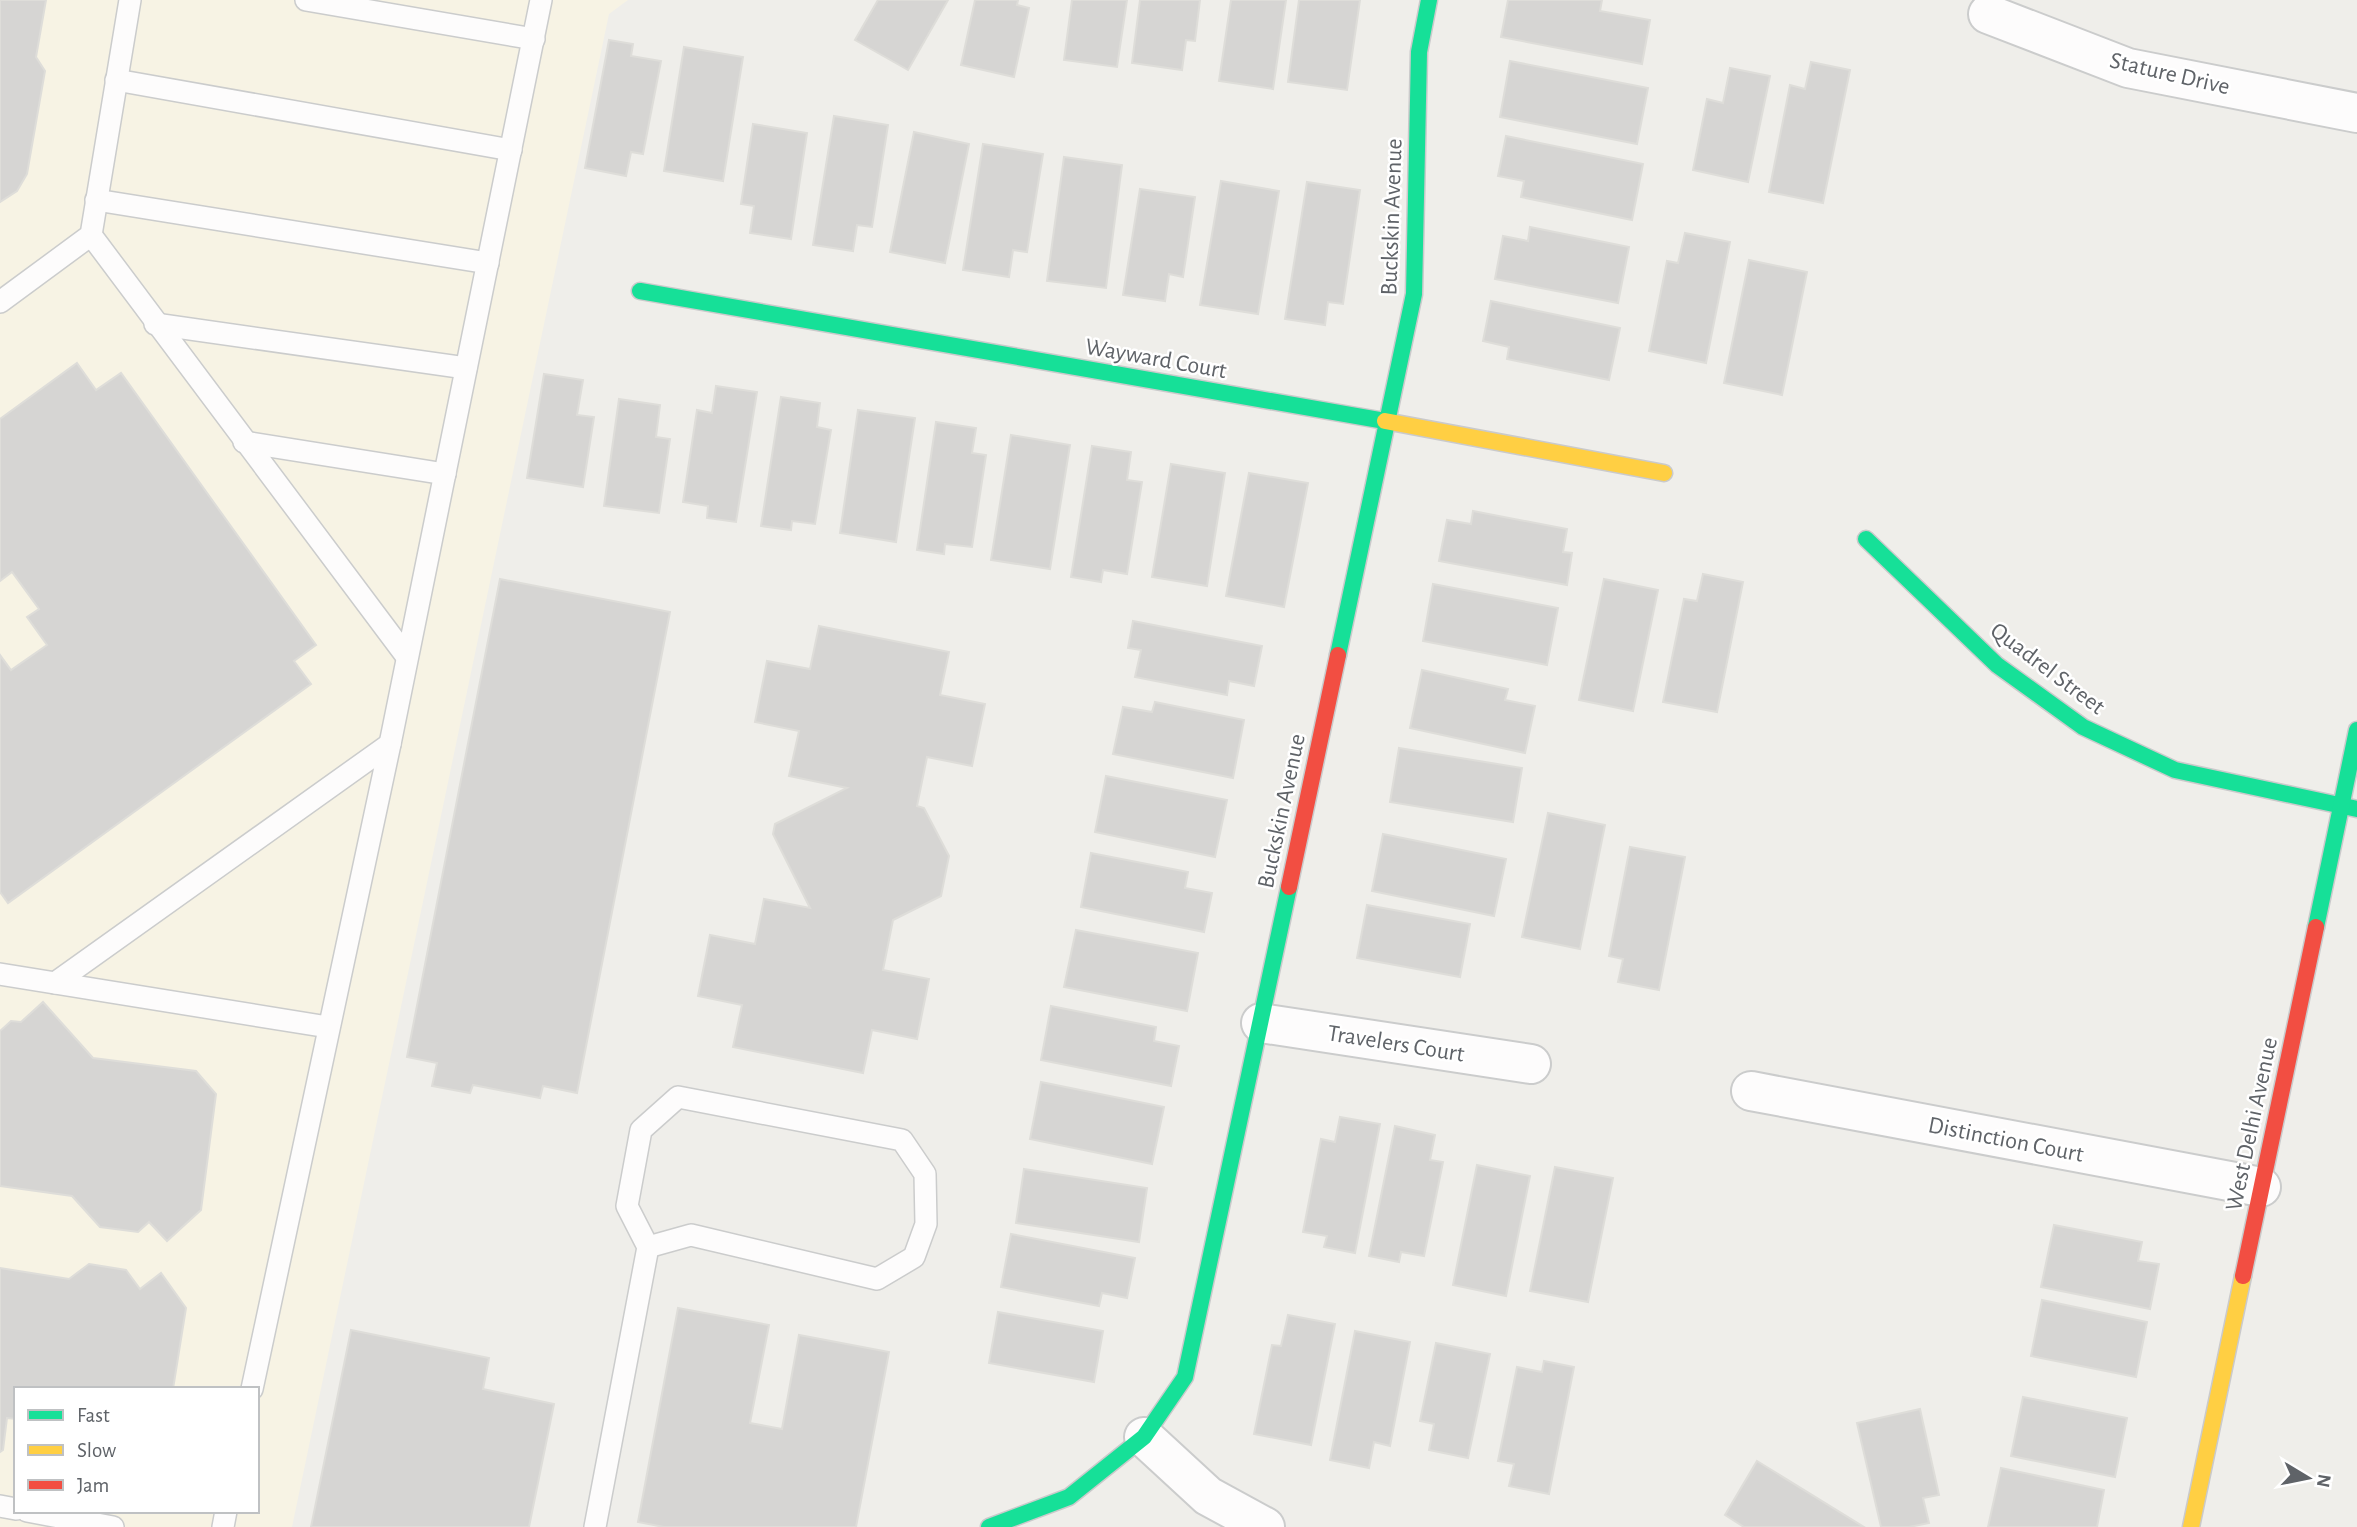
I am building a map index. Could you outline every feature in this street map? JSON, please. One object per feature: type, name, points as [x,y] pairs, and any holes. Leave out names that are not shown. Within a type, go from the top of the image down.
[{"type":"street","name":"Buckskin Avenue","points":[[989,1527],[1069,1497],[1144,1437],[1185,1377],[1414,293],[1419,52],[1429,0]]},
{"type":"street","name":"Stature Drive","points":[[1988,14],[2128,68],[2357,113]]},
{"type":"street","name":"Wayward Court","points":[[640,291],[1386,421],[1664,473]]},
{"type":"street","name":"Quadrel Street","points":[[1866,538],[1997,665],[2082,727],[2175,770],[2349,808]]},
{"type":"street","name":"West Delhi Avenue","points":[[2191,1527],[2261,1187],[2349,808],[2357,730]]},
{"type":"street","name":"Travelers Court","points":[[1261,1023],[1531,1064]]},
{"type":"street","name":"Distinction Court","points":[[1751,1091],[2261,1187]]},
{"type":"street","points":[[1144,1437],[1208,1496],[1265,1527]]},
{"type":"lane","points":[[130,0],[91,235],[155,324],[407,657]]},
{"type":"lane","points":[[306,0],[391,7],[534,39]]},
{"type":"lane","points":[[252,1387],[390,744],[541,0]]},
{"type":"lane","points":[[116,80],[511,150]]},
{"type":"lane","points":[[96,200],[488,263]]},
{"type":"lane","points":[[0,302],[91,235]]},
{"type":"lane","points":[[155,324],[466,368]]},
{"type":"lane","points":[[244,442],[445,474]]},
{"type":"lane","points":[[55,983],[390,744]]},
{"type":"lane","points":[[0,974],[328,1027]]},
{"type":"lane","points":[[595,1527],[649,1247],[627,1206],[641,1130],[678,1097],[902,1140],[925,1174],[926,1224],[914,1257],[877,1279],[691,1235],[649,1247]]},
{"type":"lane","points":[[38,1513],[113,1527]]},
{"type":"shaded area","points":[[0,0],[628,0],[609,14],[292,1527],[0,1527]]},
{"type":"building","points":[[0,0],[46,0],[36,57],[45,71],[27,174],[17,191],[0,202]]},
{"type":"building","points":[[878,0],[948,0],[908,70],[855,40]]},
{"type":"building","points":[[975,0],[1018,0],[1017,5],[1029,8],[1014,77],[961,65]]},
{"type":"building","points":[[1072,0],[1127,0],[1117,67],[1064,60]]},
{"type":"building","points":[[1140,0],[1200,0],[1195,41],[1186,40],[1182,70],[1132,63]]},
{"type":"building","points":[[1231,0],[1286,0],[1273,89],[1219,81]]},
{"type":"building","points":[[1299,0],[1360,0],[1347,90],[1288,82]]},
{"type":"building","points":[[1508,0],[1602,0],[1600,11],[1650,20],[1642,64],[1501,37]]},
{"type":"building","points":[[609,40],[633,44],[631,56],[661,61],[643,154],[631,152],[626,176],[585,168]]},
{"type":"building","points":[[684,47],[743,57],[723,181],[664,171]]},
{"type":"building","points":[[1510,61],[1648,88],[1637,144],[1500,117]]},
{"type":"building","points":[[1811,62],[1850,70],[1823,203],[1769,192],[1790,85],[1805,89]]},
{"type":"building","points":[[1730,68],[1770,76],[1748,182],[1693,170],[1707,99],[1723,103]]},
{"type":"building","points":[[834,116],[888,125],[872,227],[857,225],[853,251],[813,245]]},
{"type":"building","points":[[753,124],[807,133],[791,239],[750,233],[754,206],[741,204]]},
{"type":"building","points":[[914,132],[969,144],[945,263],[890,252]]},
{"type":"building","points":[[1506,136],[1643,164],[1632,220],[1521,197],[1524,181],[1498,176]]},
{"type":"building","points":[[983,144],[1043,154],[1027,252],[1013,250],[1009,277],[963,270]]},
{"type":"building","points":[[1064,157],[1122,165],[1106,288],[1047,281]]},
{"type":"building","points":[[1221,181],[1279,191],[1258,314],[1200,305]]},
{"type":"building","points":[[1307,182],[1360,190],[1343,304],[1328,302],[1325,325],[1285,319]]},
{"type":"building","points":[[1140,189],[1195,197],[1183,277],[1169,274],[1165,301],[1123,295]]},
{"type":"building","points":[[1530,227],[1629,247],[1618,303],[1495,279],[1503,236],[1528,241]]},
{"type":"building","points":[[1685,233],[1730,242],[1706,363],[1649,351],[1667,261],[1678,263]]},
{"type":"building","points":[[1749,260],[1807,272],[1782,395],[1724,383]]},
{"type":"building","points":[[1491,301],[1620,328],[1609,380],[1507,359],[1509,347],[1483,341]]},
{"type":"building","points":[[77,363],[96,390],[121,373],[316,645],[294,661],[311,684],[8,903],[0,892],[0,655],[11,670],[47,645],[27,617],[39,609],[12,572],[0,581],[0,419]]},
{"type":"building","points":[[544,374],[583,380],[577,415],[594,417],[583,487],[527,478]]},
{"type":"building","points":[[716,386],[757,392],[736,522],[707,518],[708,506],[683,502],[697,410],[712,413]]},
{"type":"building","points":[[781,397],[820,403],[817,427],[831,430],[815,524],[792,521],[791,530],[761,526]]},
{"type":"building","points":[[619,399],[660,405],[656,437],[670,439],[659,513],[604,506]]},
{"type":"building","points":[[858,410],[915,418],[896,542],[840,533]]},
{"type":"building","points":[[936,422],[976,428],[972,453],[986,455],[972,547],[945,544],[944,554],[917,550]]},
{"type":"building","points":[[1011,435],[1070,445],[1050,569],[991,560]]},
{"type":"building","points":[[1092,446],[1131,452],[1127,480],[1142,482],[1127,574],[1103,570],[1101,582],[1071,577]]},
{"type":"building","points":[[1171,464],[1225,473],[1207,586],[1152,577]]},
{"type":"building","points":[[1249,473],[1308,483],[1284,607],[1226,596]]},
{"type":"building","points":[[1473,511],[1567,529],[1563,552],[1572,553],[1567,585],[1439,561],[1447,520],[1471,524]]},
{"type":"building","points":[[1703,574],[1743,582],[1717,712],[1663,702],[1684,599],[1697,601]]},
{"type":"building","points":[[500,579],[670,612],[577,1093],[543,1086],[540,1098],[473,1085],[470,1093],[432,1086],[437,1063],[407,1057]]},
{"type":"building","points":[[1604,579],[1658,590],[1633,711],[1579,700]]},
{"type":"building","points":[[1433,584],[1558,608],[1547,665],[1423,641]]},
{"type":"building","points":[[1133,621],[1262,646],[1254,686],[1229,681],[1227,695],[1135,677],[1141,650],[1128,648]]},
{"type":"building","points":[[819,626],[949,652],[940,695],[985,704],[972,766],[927,757],[917,806],[924,808],[949,856],[941,896],[893,920],[883,970],[929,979],[917,1039],[872,1030],[863,1073],[733,1047],[742,1005],[698,996],[710,935],[755,944],[764,899],[810,908],[773,834],[775,824],[847,788],[789,776],[799,731],[755,722],[767,661],[810,669]]},
{"type":"building","points":[[1422,670],[1508,689],[1505,700],[1535,706],[1525,753],[1410,728]]},
{"type":"building","points":[[1155,702],[1244,720],[1233,778],[1113,754],[1123,707],[1152,712]]},
{"type":"building","points":[[1399,748],[1522,768],[1513,822],[1390,802]]},
{"type":"building","points":[[1106,776],[1227,800],[1215,857],[1095,832]]},
{"type":"building","points":[[1548,813],[1605,825],[1580,949],[1522,937]]},
{"type":"building","points":[[1383,834],[1506,859],[1494,916],[1372,891]]},
{"type":"building","points":[[1630,847],[1685,857],[1659,990],[1618,982],[1623,959],[1609,956]]},
{"type":"building","points":[[1091,853],[1188,872],[1185,888],[1212,893],[1204,932],[1081,907]]},
{"type":"building","points":[[1367,905],[1470,924],[1460,977],[1357,958]]},
{"type":"building","points":[[1076,930],[1198,953],[1187,1011],[1064,987]]},
{"type":"building","points":[[43,1002],[93,1058],[196,1071],[216,1094],[201,1210],[167,1241],[149,1222],[138,1232],[100,1227],[72,1196],[0,1186],[0,1031],[11,1021],[21,1022]]},
{"type":"building","points":[[1051,1006],[1156,1027],[1154,1041],[1179,1046],[1171,1086],[1041,1060]]},
{"type":"building","points":[[1041,1082],[1164,1107],[1152,1164],[1030,1139]]},
{"type":"building","points":[[1340,1117],[1380,1124],[1355,1253],[1324,1247],[1327,1236],[1303,1232],[1321,1139],[1335,1142]]},
{"type":"building","points":[[1395,1126],[1435,1135],[1430,1160],[1443,1162],[1424,1256],[1401,1252],[1399,1262],[1369,1256]]},
{"type":"building","points":[[1477,1165],[1530,1176],[1506,1296],[1453,1285]]},
{"type":"building","points":[[1555,1167],[1613,1178],[1588,1302],[1530,1291]]},
{"type":"building","points":[[1024,1169],[1147,1188],[1139,1242],[1016,1223]]},
{"type":"building","points":[[2054,1225],[2142,1242],[2138,1261],[2159,1264],[2150,1309],[2041,1287]]},
{"type":"building","points":[[1011,1234],[1135,1258],[1127,1298],[1102,1293],[1099,1306],[1001,1287]]},
{"type":"building","points":[[89,1264],[126,1270],[140,1289],[161,1273],[186,1308],[173,1387],[14,1387],[14,1419],[7,1418],[3,1450],[0,1452],[0,1268],[69,1279]]},
{"type":"building","points":[[2042,1300],[2147,1322],[2136,1377],[2031,1356]]},
{"type":"building","points":[[678,1308],[769,1325],[750,1423],[782,1429],[799,1335],[889,1352],[856,1527],[664,1527],[638,1522]]},
{"type":"building","points":[[998,1312],[1103,1331],[1094,1382],[989,1363]]},
{"type":"building","points":[[1288,1315],[1335,1324],[1311,1445],[1254,1434],[1272,1345],[1281,1346]]},
{"type":"building","points":[[351,1330],[489,1358],[483,1389],[554,1404],[529,1527],[311,1527]]},
{"type":"building","points":[[1355,1331],[1410,1342],[1390,1446],[1374,1442],[1369,1468],[1330,1460]]},
{"type":"building","points":[[1436,1343],[1490,1354],[1468,1458],[1429,1450],[1434,1424],[1420,1421]]},
{"type":"building","points":[[1544,1361],[1574,1367],[1549,1494],[1509,1486],[1514,1464],[1498,1461],[1517,1367],[1542,1372]]},
{"type":"building","points":[[2023,1397],[2127,1418],[2115,1477],[2011,1456]]},
{"type":"building","points":[[1920,1409],[1939,1495],[1923,1498],[1929,1523],[1909,1527],[1881,1527],[1857,1423]]},
{"type":"building","points":[[1757,1461],[1864,1527],[1744,1527],[1725,1515]]},
{"type":"building","points":[[2001,1468],[2104,1490],[2097,1527],[1988,1527]]},
{"type":"traffic: fast","points":[[1338,655],[1414,294],[1419,52],[1429,0]]},
{"type":"traffic: fast","points":[[640,291],[1385,421]]},
{"type":"traffic: fast","points":[[1866,539],[1997,665],[2083,727],[2175,770],[2357,809]]},
{"type":"traffic: fast","points":[[2316,927],[2357,730]]},
{"type":"traffic: fast","points":[[989,1527],[1069,1497],[1144,1437],[1185,1377],[1289,887]]},
{"type":"traffic: slow","points":[[1385,421],[1664,473]]},
{"type":"traffic: slow","points":[[2191,1527],[2243,1276]]},
{"type":"traffic: jam","points":[[1289,887],[1338,655]]},
{"type":"traffic: jam","points":[[2243,1276],[2316,927]]}]
